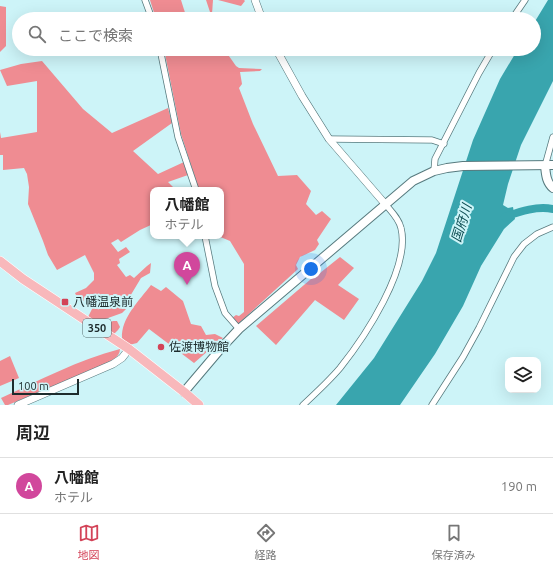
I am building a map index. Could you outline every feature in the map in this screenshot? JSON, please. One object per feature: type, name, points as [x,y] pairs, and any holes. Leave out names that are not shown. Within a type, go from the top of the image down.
[{"type":"highway","name":"350","points":[[0,261],[23,279],[129,349],[199,405]]},
{"type":"main road","points":[[184,392],[239,329],[413,182],[436,171],[463,166],[545,166],[549,185],[553,188]]},
{"type":"street","points":[[145,0],[149,12]]},
{"type":"street","points":[[256,0],[260,12]]},
{"type":"street","points":[[517,12],[525,0]]},
{"type":"street","points":[[161,56],[178,137],[195,187]]},
{"type":"street","points":[[280,56],[302,96],[329,139],[399,221],[402,229],[400,259],[393,281],[367,328],[341,366],[304,405]]},
{"type":"street","points":[[436,171],[435,159],[489,56]]},
{"type":"street","points":[[545,166],[553,137]]},
{"type":"street","points":[[329,139],[432,140],[444,144]]},
{"type":"street","points":[[432,405],[463,357],[514,257],[524,244],[543,231],[553,227]]},
{"type":"street","points":[[206,239],[215,286],[225,313],[239,329]]},
{"type":"street","points":[[18,405],[113,364],[122,358],[129,349]]},
{"type":"shaded area","points":[[150,0],[181,0],[185,12],[154,12]]},
{"type":"shaded area","points":[[206,0],[213,0],[212,12],[210,12]]},
{"type":"shaded area","points":[[218,0],[244,0],[245,1],[241,6]]},
{"type":"shaded area","points":[[0,6],[6,7],[6,46],[0,52]]},
{"type":"shaded area","points":[[165,56],[229,56],[239,68],[262,69],[260,71],[240,72],[242,84],[239,88],[253,124],[278,176],[297,175],[311,191],[306,204],[316,215],[322,211],[331,219],[317,240],[319,244],[315,250],[300,257],[296,265],[298,269],[238,324],[232,318],[236,315],[239,316],[244,312],[244,264],[230,241],[224,238],[224,187],[198,187],[181,134]]},
{"type":"shaded area","points":[[42,61],[83,109],[112,133],[168,108],[172,123],[133,151],[158,174],[184,162],[188,175],[168,182],[173,187],[150,187],[150,225],[121,242],[118,239],[111,243],[118,252],[126,247],[130,252],[119,259],[120,263],[117,265],[126,277],[130,275],[134,278],[151,263],[150,273],[141,278],[129,298],[133,302],[122,313],[97,322],[88,317],[93,307],[77,297],[75,293],[86,288],[94,280],[94,273],[85,255],[57,270],[48,255],[28,204],[29,187],[27,174],[24,168],[3,170],[3,155],[0,155],[0,132],[1,138],[37,132],[37,81],[7,86],[0,70],[21,64]]},
{"type":"shaded area","points":[[340,257],[354,268],[338,285],[359,299],[344,320],[315,300],[276,345],[256,326],[311,279]]},
{"type":"shaded area","points":[[151,285],[161,291],[166,287],[183,301],[191,324],[201,326],[206,335],[215,334],[223,338],[194,363],[149,329],[137,343],[129,345],[122,338],[124,324],[132,310]]},
{"type":"shaded area","points":[[113,321],[117,321],[120,327],[114,334],[102,326]]},
{"type":"shaded area","points":[[120,349],[120,352],[116,357],[103,365],[8,405],[5,405],[1,398],[74,365]]},
{"type":"shaded area","points":[[10,356],[19,378],[0,386],[0,361]]},
{"type":"water","name":"国府川","points":[[548,0],[553,0],[553,81],[521,145],[508,184],[503,205],[508,208],[513,207],[515,219],[504,229],[481,266],[463,306],[435,354],[400,405],[336,405],[374,358],[422,281],[436,253],[473,140],[500,79],[514,56],[541,56],[541,12]]},
{"type":"waterway","points":[[505,217],[529,210],[541,208],[553,209]]},
{"type":"place","name":"八幡館","points":[[187,285]]},
{"type":"place","name":"八幡温泉前","points":[[65,302]]},
{"type":"place","name":"佐渡博物館","points":[[161,347]]}]
